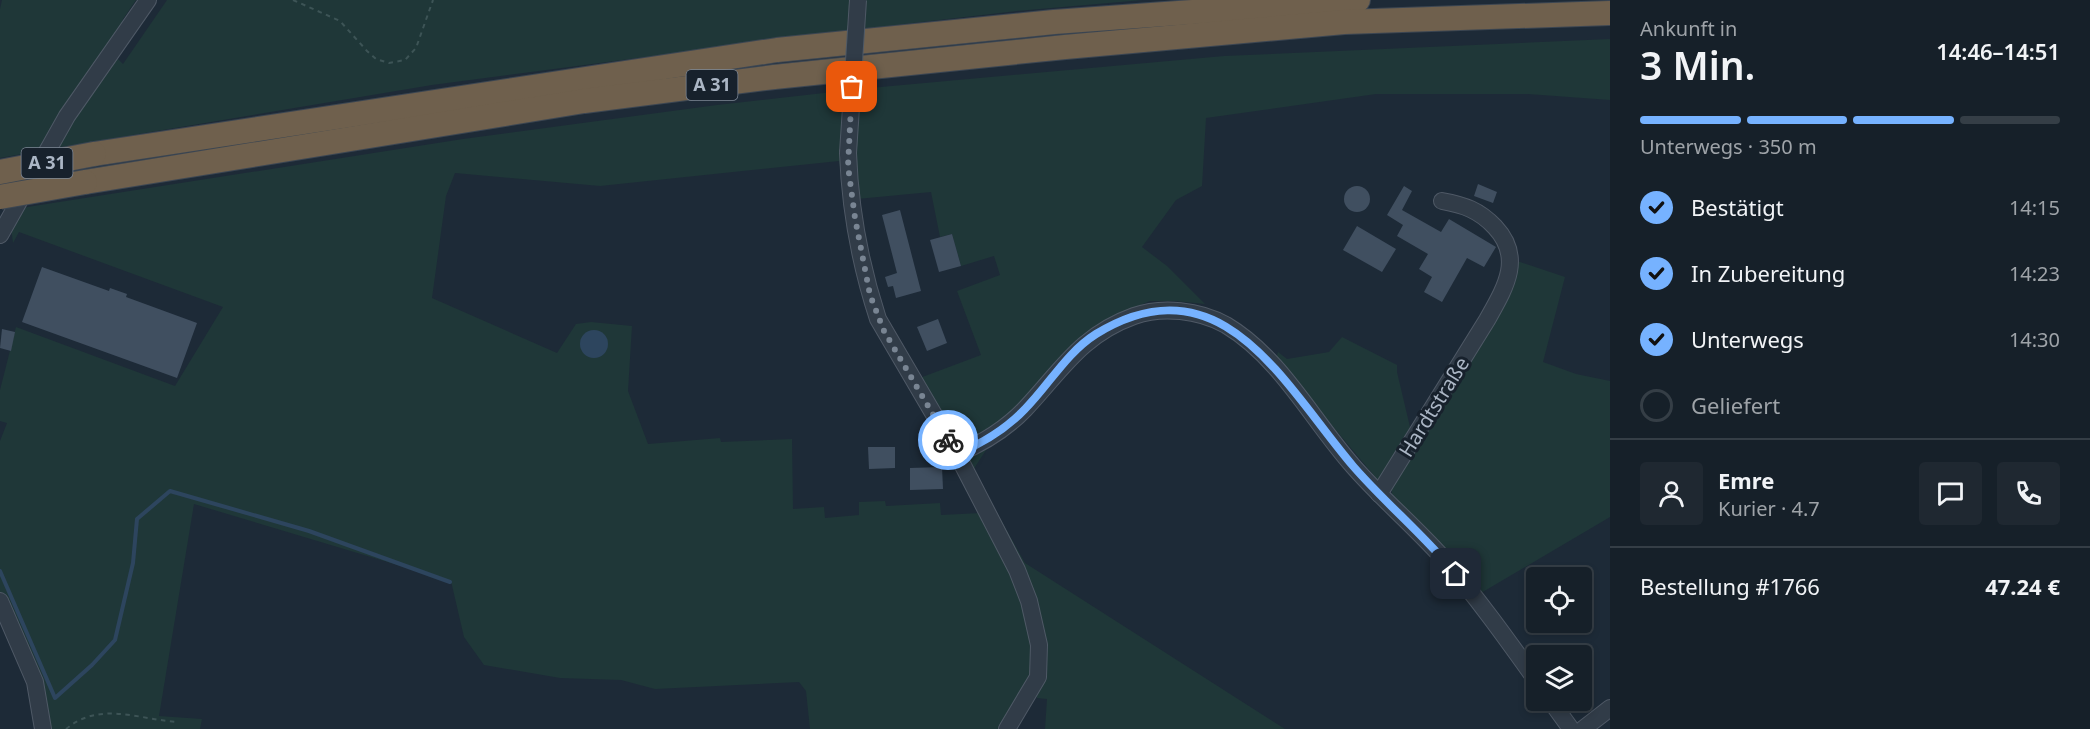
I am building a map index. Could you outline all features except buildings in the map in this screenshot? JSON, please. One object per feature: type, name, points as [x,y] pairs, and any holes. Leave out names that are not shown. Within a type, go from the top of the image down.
[{"type":"highway","points":[[1054,22],[1130,7],[1199,0]]},
{"type":"highway","name":"A 31","points":[[0,171],[94,154],[777,50],[1054,22],[1358,0]]},
{"type":"highway","name":"A 31","points":[[0,198],[84,182],[584,101],[774,77],[1065,47],[1344,22],[1610,13]]},
{"type":"street","points":[[0,235],[66,116],[148,0]]},
{"type":"street","points":[[858,0],[848,153],[855,218],[870,295],[878,319],[957,454],[1024,585],[1039,645],[1038,677],[1007,729]]},
{"type":"street","name":"Hardtstraße","points":[[1379,494],[1487,320],[1503,291],[1509,273],[1511,256],[1508,242],[1484,215],[1468,206],[1442,201]]},
{"type":"street","points":[[957,454],[985,442],[1008,424],[1025,409],[1076,351],[1094,336],[1132,317],[1148,312],[1183,311],[1226,325],[1255,347],[1298,394],[1352,465],[1442,557],[1526,666]]},
{"type":"street","points":[[0,601],[35,682],[43,729]]},
{"type":"street","points":[[1582,729],[1610,708]]},
{"type":"street","points":[[1558,711],[1571,729]]},
{"type":"path","points":[[293,0],[340,21],[376,59],[398,62],[411,55],[416,48],[433,0]]},
{"type":"path","points":[[66,729],[85,716],[100,713],[177,722]]},
{"type":"green space","points":[[2,0],[136,0],[123,19],[120,31],[38,151],[0,158],[0,9]]},
{"type":"green space","points":[[167,0],[854,0],[852,30],[432,85],[55,148],[116,57],[123,64]]},
{"type":"green space","points":[[863,0],[1143,0],[1017,11],[861,29]]},
{"type":"green space","points":[[1610,39],[1610,100],[1528,94],[1376,94],[1206,118],[1202,186],[1176,200],[1142,247],[1167,266],[1205,304],[1150,301],[1112,317],[1013,415],[971,441],[961,438],[945,425],[917,379],[981,355],[957,291],[1000,275],[994,256],[961,266],[952,234],[940,237],[931,192],[857,199],[842,179],[839,161],[600,186],[455,173],[446,196],[432,298],[557,353],[576,324],[591,322],[632,326],[628,391],[648,444],[720,438],[721,442],[792,439],[793,509],[824,507],[825,518],[859,515],[859,502],[885,501],[886,506],[940,503],[941,515],[981,513],[1017,579],[1033,634],[1034,677],[1001,729],[810,729],[806,691],[799,682],[655,689],[621,680],[560,678],[484,665],[464,637],[451,581],[194,504],[159,716],[202,719],[200,729],[49,729],[15,628],[0,592],[0,441],[7,423],[0,421],[0,390],[16,327],[175,386],[223,307],[19,232],[13,243],[11,227],[21,208],[463,139],[717,105],[859,89],[1224,56]]},
{"type":"green space","points":[[1514,260],[1565,277],[1543,362],[1576,374],[1610,381],[1610,517],[1481,593],[1442,545],[1392,494],[1392,486]]},
{"type":"green space","points":[[1342,337],[1397,365],[1410,427],[1408,444],[1380,479],[1377,479],[1276,359],[1278,352],[1287,359],[1329,352]]},
{"type":"green space","points":[[992,441],[973,470],[1025,563],[1285,729],[1045,729],[1047,699],[1037,698],[1036,689],[1044,654],[964,455]]},
{"type":"water","points":[[594,330],[604,334],[608,344],[604,354],[594,358],[584,354],[580,344],[584,334]]},
{"type":"waterway","points":[[0,571],[55,698],[92,665],[115,640],[133,563],[137,519],[170,491],[309,531],[450,582]]},
{"type":"way so far","points":[[852,87],[848,166],[855,218],[870,295],[884,331],[948,440]]},
{"type":"route","points":[[948,440],[957,454],[997,434],[1025,409],[1076,351],[1104,330],[1148,312],[1183,311],[1202,315],[1226,325],[1255,347],[1298,394],[1352,465],[1456,574]]}]
